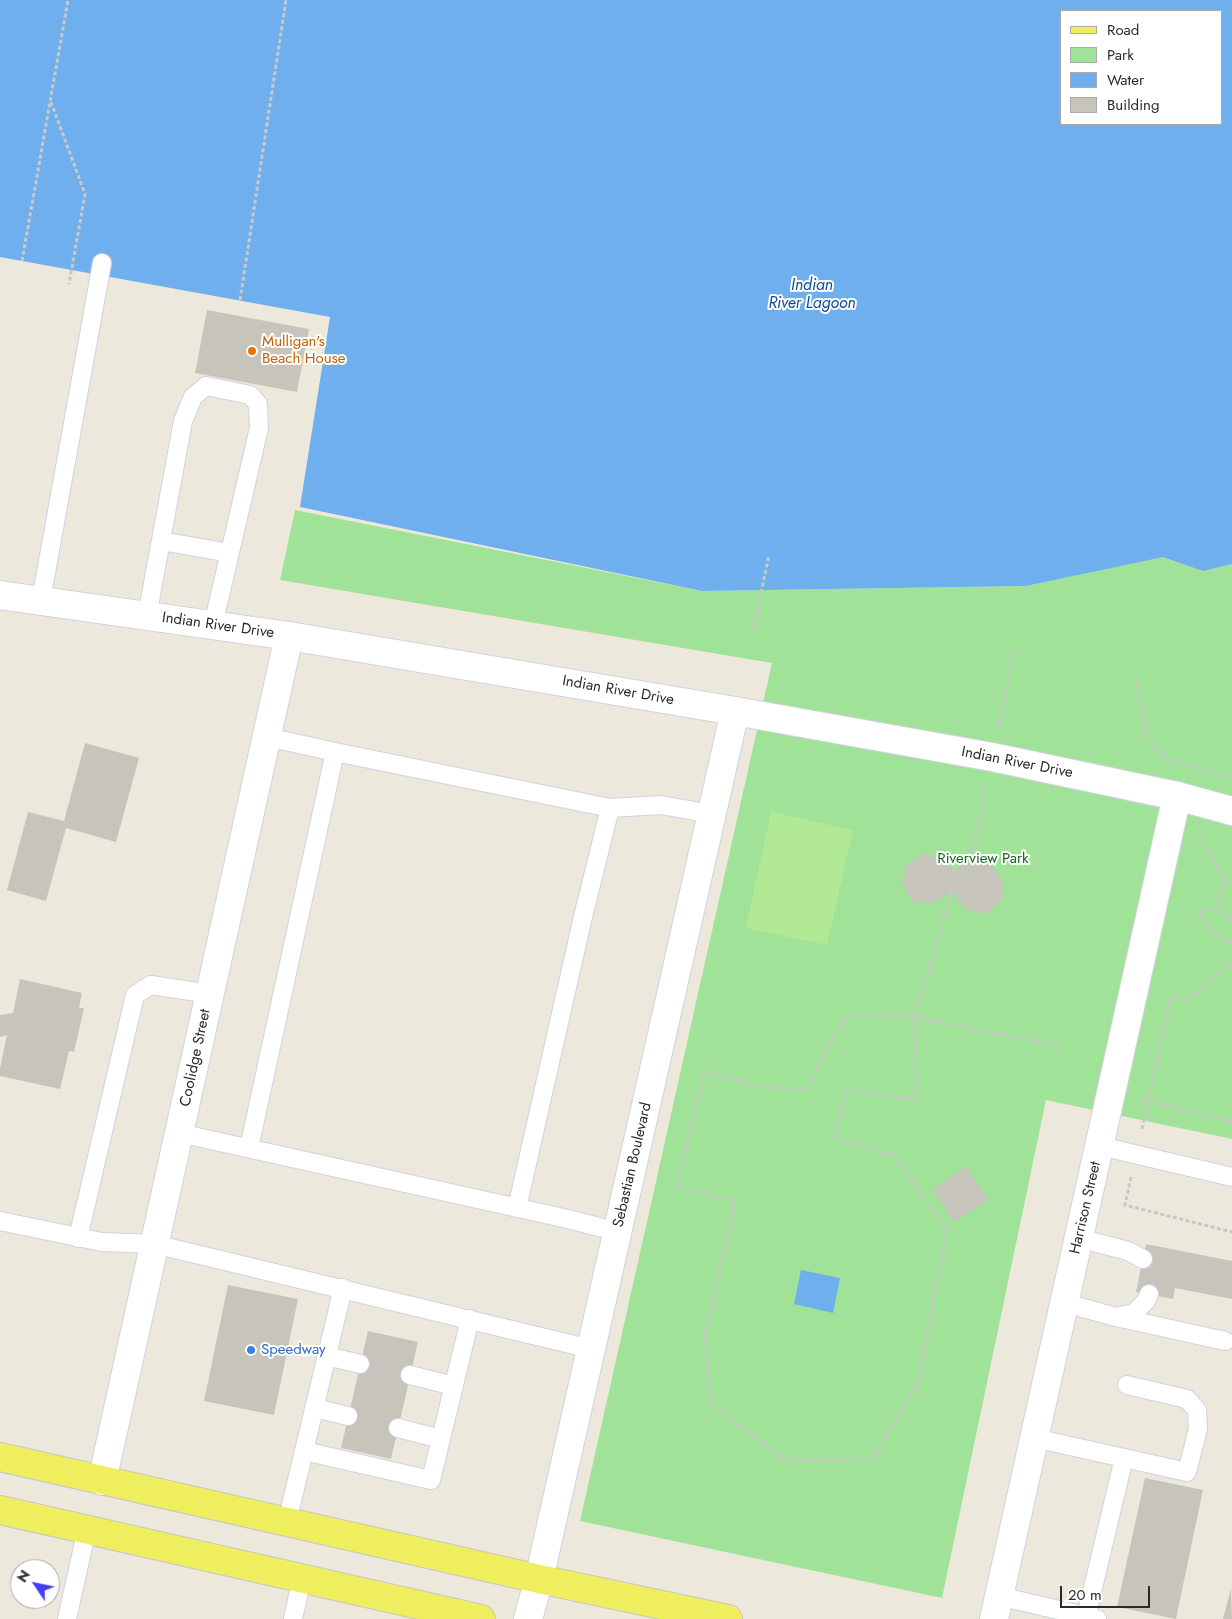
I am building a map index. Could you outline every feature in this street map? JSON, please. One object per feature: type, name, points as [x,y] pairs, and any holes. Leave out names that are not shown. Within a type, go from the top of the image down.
[{"type":"main road","points":[[0,1457],[539,1579],[728,1619]]},
{"type":"main road","points":[[0,1510],[481,1619]]},
{"type":"street","name":"Indian River Drive","points":[[0,595],[289,636],[735,711],[992,757],[1177,796],[1232,811]]},
{"type":"street","name":"Coolidge Street","points":[[102,1481],[289,636]]},
{"type":"street","name":"Sebastian Boulevard","points":[[528,1619],[539,1579],[735,711]]},
{"type":"street","name":"Harrison Street","points":[[996,1608],[1177,796]]},
{"type":"lane","points":[[42,600],[102,263]]},
{"type":"lane","points":[[147,616],[183,421],[192,397],[206,386],[250,395],[258,404],[259,428],[213,625]]},
{"type":"lane","points":[[161,541],[230,553]]},
{"type":"lane","points":[[267,737],[610,808],[661,805],[712,814]]},
{"type":"lane","points":[[249,1148],[335,752]]},
{"type":"lane","points":[[517,1208],[582,921],[610,808]]},
{"type":"lane","points":[[78,1238],[135,995],[151,985],[210,994]]},
{"type":"lane","points":[[179,1132],[618,1232]]},
{"type":"lane","points":[[1100,1146],[1232,1177]]},
{"type":"lane","points":[[0,1221],[102,1242],[154,1244],[591,1349]]},
{"type":"lane","points":[[1079,1238],[1128,1251],[1143,1259]]},
{"type":"lane","points":[[287,1522],[343,1288]]},
{"type":"lane","points":[[1116,1317],[1134,1313],[1146,1301],[1149,1294]]},
{"type":"lane","points":[[1065,1303],[1116,1317],[1225,1341]]},
{"type":"lane","points":[[304,1451],[431,1480],[470,1319]]},
{"type":"lane","points":[[327,1356],[360,1364]]},
{"type":"lane","points":[[410,1375],[454,1386]]},
{"type":"lane","points":[[1034,1438],[1187,1472],[1198,1429],[1197,1410],[1187,1399],[1127,1385]]},
{"type":"lane","points":[[314,1408],[348,1416]]},
{"type":"lane","points":[[398,1428],[441,1439]]},
{"type":"lane","points":[[996,1608],[1092,1618],[1124,1458]]},
{"type":"lane","points":[[68,1619],[87,1529]]},
{"type":"lane","points":[[293,1619],[302,1578]]},
{"type":"path","points":[[22,261],[68,0]]},
{"type":"path","points":[[240,300],[286,0]]},
{"type":"path","points":[[50,101],[85,194],[69,284]]},
{"type":"path","points":[[753,631],[769,555]]},
{"type":"path","points":[[997,733],[1014,650]]},
{"type":"path","points":[[1137,680],[1147,738],[1166,758],[1232,777]]},
{"type":"path","points":[[954,872],[974,847],[987,783]]},
{"type":"path","points":[[1196,832],[1225,881]]},
{"type":"path","points":[[1225,881],[1232,881]]},
{"type":"path","points":[[1225,881],[1216,906],[1198,913],[1212,932],[1232,944]]},
{"type":"path","points":[[952,891],[915,1018],[917,1099],[846,1091],[834,1139],[893,1155],[947,1230],[918,1383],[872,1460],[785,1460],[711,1405],[705,1335],[735,1201],[677,1186],[706,1071],[759,1087],[807,1088],[834,1036],[849,1015],[915,1018],[1064,1047]]},
{"type":"path","points":[[1216,906],[1232,922]]},
{"type":"path","points":[[1142,1129],[1171,997],[1188,1001],[1232,962]]},
{"type":"path","points":[[1148,1102],[1232,1122]]},
{"type":"path","points":[[1132,1171],[1124,1205],[1232,1232]]},
{"type":"green space","name":"Riverview Park","points":[[295,510],[702,591],[1026,586],[1163,556],[1203,571],[1232,564],[1232,1139],[1046,1100],[942,1598],[580,1521],[772,663],[280,580]]},
{"type":"green space","points":[[771,812],[853,830],[827,945],[746,928]]},
{"type":"water","name":"Indian River Lagoon","points":[[0,0],[1232,0],[1232,564],[1203,571],[1163,557],[1026,586],[702,591],[300,507],[330,317],[0,257]]},
{"type":"water","points":[[801,1270],[840,1278],[833,1313],[794,1304]]},
{"type":"building","name":"Mulligan's Beach House","points":[[207,310],[309,329],[297,392],[195,373]]},
{"type":"building","points":[[85,743],[139,758],[116,842],[66,828],[46,901],[7,890],[28,812],[64,821]]},
{"type":"building","points":[[922,854],[945,859],[954,871],[972,860],[991,864],[1004,884],[1000,903],[983,914],[965,909],[952,891],[932,904],[913,902],[902,885],[906,865]]},
{"type":"building","points":[[20,979],[82,993],[79,1008],[84,1008],[74,1052],[69,1051],[60,1089],[0,1076],[7,1035],[0,1037],[0,1015],[13,1013]]},
{"type":"building","points":[[966,1167],[988,1200],[954,1222],[932,1189]]},
{"type":"building","points":[[1146,1244],[1232,1261],[1232,1299],[1175,1288],[1173,1299],[1136,1292]]},
{"type":"building","name":"Speedway","points":[[228,1285],[298,1299],[274,1415],[204,1401]]},
{"type":"building","name":"Speedway","points":[[368,1331],[418,1342],[391,1459],[341,1448]]},
{"type":"building","points":[[1145,1478],[1203,1490],[1176,1619],[1117,1607]]},
{"type":"building","points":[[1231,1588],[1232,1619],[1223,1619]]},
{"type":"place","name":"Mulligan's Beach House","points":[[252,351]]},
{"type":"place","name":"Speedway","points":[[251,1350]]}]
